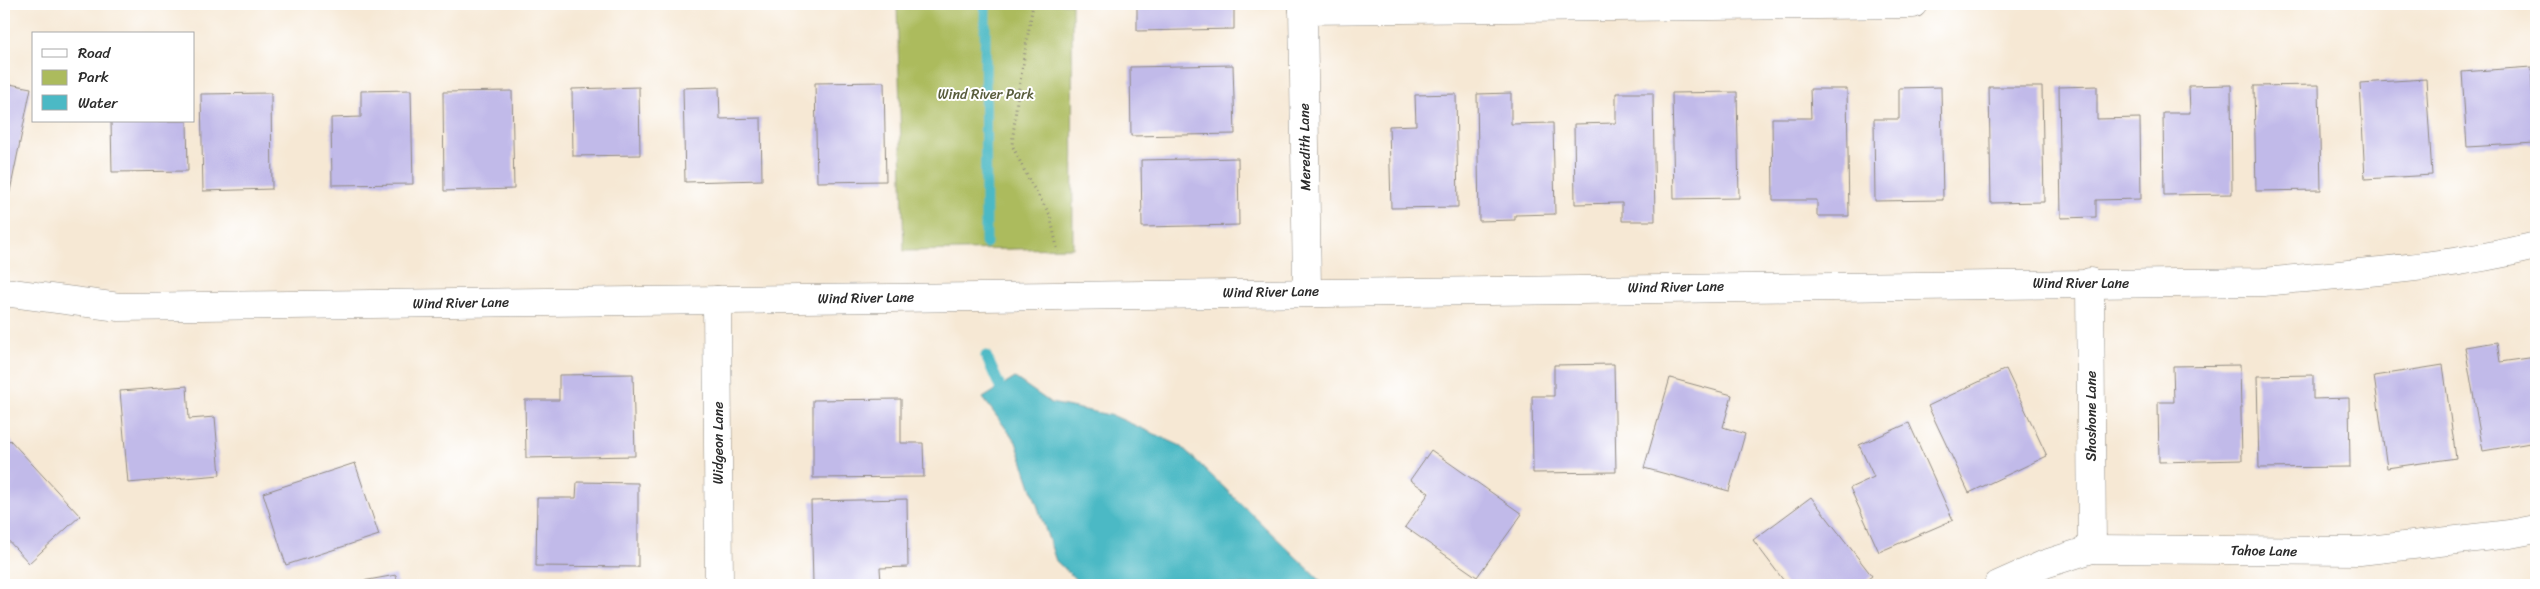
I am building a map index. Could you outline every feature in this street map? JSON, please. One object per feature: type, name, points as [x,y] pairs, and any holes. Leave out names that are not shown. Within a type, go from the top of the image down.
[{"type":"street","points":[[1303,7],[1913,4]]},
{"type":"street","name":"Meredith Lane","points":[[1303,7],[1307,291]]},
{"type":"street","name":"Wind River Lane","points":[[4,292],[119,307],[1307,291],[2090,282],[2263,282],[2387,270],[2504,254],[2536,246]]},
{"type":"street","name":"Shoshone Lane","points":[[2090,282],[2092,549]]},
{"type":"street","name":"Widgeon Lane","points":[[717,300],[719,585]]},
{"type":"street","name":"Tahoe Lane","points":[[1998,585],[2045,564],[2092,549],[2360,552],[2510,534],[2536,529]]},
{"type":"path","points":[[1033,4],[1017,100],[1012,145],[1029,180],[1050,215],[1058,252]]},
{"type":"green space","name":"Wind River Park","points":[[897,4],[1072,4],[1073,248],[904,251]]},
{"type":"water","points":[[1015,378],[1051,403],[1114,416],[1181,446],[1325,585],[1082,585],[1056,561],[1016,442],[983,398]]},
{"type":"building","points":[[1137,4],[1234,4],[1234,29],[1137,31]]},
{"type":"building","points":[[1233,65],[1235,134],[1131,136],[1130,67]]},
{"type":"building","points":[[2531,67],[2535,143],[2467,147],[2462,72]]},
{"type":"building","points":[[2426,79],[2432,175],[2365,179],[2360,83]]},
{"type":"building","points":[[884,82],[886,181],[817,182],[815,83]]},
{"type":"building","points":[[4,83],[31,88],[9,196],[4,195]]},
{"type":"building","points":[[2231,85],[2232,194],[2164,195],[2163,113],[2190,113],[2189,86]]},
{"type":"building","points":[[2319,85],[2321,190],[2256,191],[2254,86]]},
{"type":"building","points":[[2097,86],[2097,119],[2140,118],[2141,199],[2096,200],[2096,217],[2061,218],[2059,87]]},
{"type":"building","points":[[639,87],[640,155],[573,156],[572,89]]},
{"type":"building","points":[[719,87],[720,119],[761,118],[762,180],[685,182],[683,88]]},
{"type":"building","points":[[1941,87],[1943,200],[1875,201],[1874,119],[1899,119],[1899,88]]},
{"type":"building","points":[[1989,87],[2042,87],[2044,202],[1991,203]]},
{"type":"building","points":[[1810,89],[1847,89],[1849,216],[1817,216],[1817,200],[1773,200],[1772,118],[1811,118]]},
{"type":"building","points":[[411,90],[413,184],[332,185],[331,118],[361,117],[361,91]]},
{"type":"building","points":[[512,91],[514,189],[444,191],[443,92]]},
{"type":"building","points":[[1737,92],[1739,198],[1674,199],[1672,93]]},
{"type":"building","points":[[271,93],[272,189],[203,191],[201,94]]},
{"type":"building","points":[[1511,93],[1511,124],[1553,123],[1555,214],[1515,215],[1515,220],[1479,221],[1477,94]]},
{"type":"building","points":[[1616,93],[1653,93],[1655,221],[1622,221],[1622,203],[1575,204],[1574,124],[1616,123]]},
{"type":"building","points":[[1456,94],[1458,207],[1391,208],[1389,126],[1416,125],[1415,95]]},
{"type":"building","points":[[111,122],[187,122],[188,171],[112,172]]},
{"type":"building","points":[[1238,158],[1239,225],[1142,227],[1141,160]]},
{"type":"building","points":[[2497,342],[2500,362],[2536,357],[2536,442],[2483,451],[2465,347]]},
{"type":"building","points":[[1614,364],[1616,472],[1533,473],[1532,396],[1554,396],[1554,365]]},
{"type":"building","points":[[2240,365],[2242,460],[2159,462],[2158,402],[2174,402],[2173,366]]},
{"type":"building","points":[[2443,365],[2456,458],[2387,468],[2374,376]]},
{"type":"building","points":[[2006,369],[2047,456],[1969,493],[1928,406]]},
{"type":"building","points":[[633,374],[635,456],[526,458],[525,400],[559,400],[559,375]]},
{"type":"building","points":[[2313,375],[2313,399],[2349,398],[2350,467],[2259,468],[2257,376]]},
{"type":"building","points":[[1670,378],[1732,395],[1723,427],[1745,434],[1729,491],[1644,468]]},
{"type":"building","points":[[187,386],[189,419],[215,417],[220,475],[128,483],[120,391]]},
{"type":"building","points":[[901,399],[901,443],[923,443],[924,477],[813,478],[813,400]]},
{"type":"building","points":[[1909,423],[1953,520],[1879,552],[1850,488],[1874,477],[1859,445]]},
{"type":"building","points":[[10,440],[80,516],[29,563],[4,536],[4,446]]},
{"type":"building","points":[[1431,450],[1522,514],[1477,577],[1405,527],[1429,493],[1410,480]]},
{"type":"building","points":[[355,463],[379,535],[286,565],[263,493]]},
{"type":"building","points":[[577,482],[638,483],[638,567],[536,566],[537,498],[576,498]]},
{"type":"building","points":[[1811,497],[1872,576],[1860,585],[1787,585],[1753,540]]},
{"type":"building","points":[[907,499],[908,567],[880,568],[881,583],[813,584],[811,501]]},
{"type":"building","points":[[396,575],[398,585],[346,585],[346,584]]},
{"type":"waterway","points":[[985,4],[986,243]]},
{"type":"waterway","points":[[986,356],[1000,387],[1011,397]]}]
